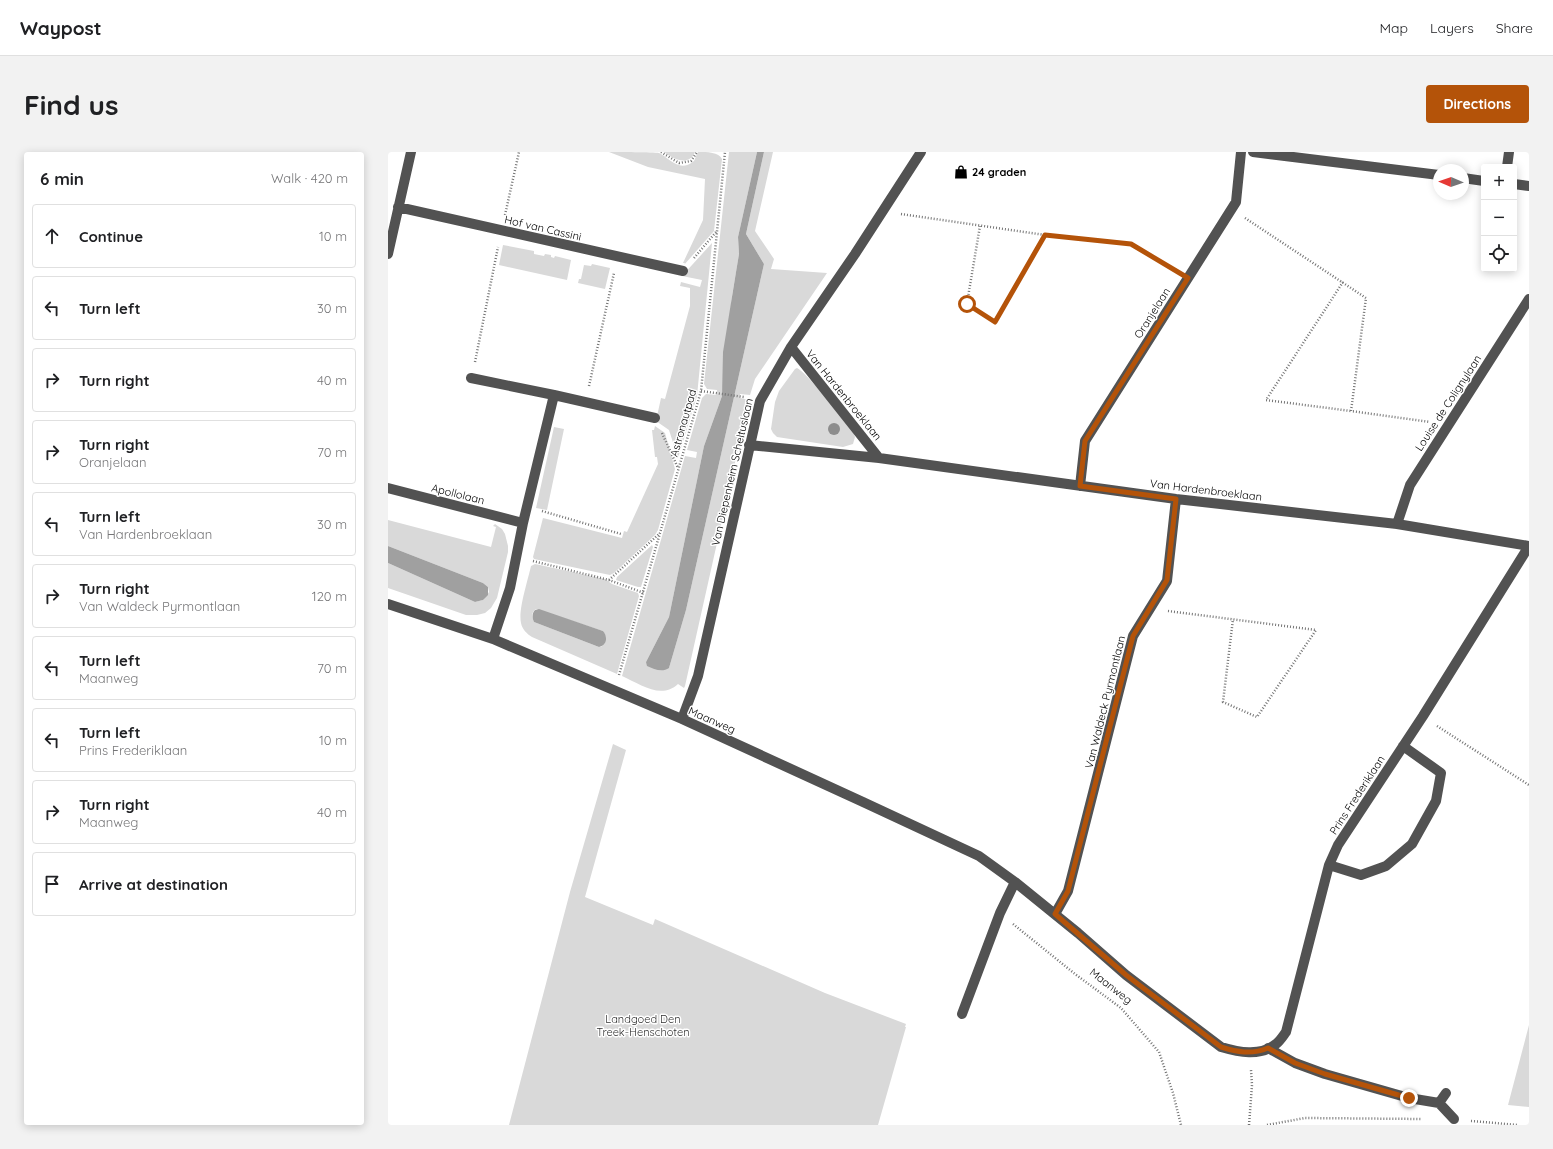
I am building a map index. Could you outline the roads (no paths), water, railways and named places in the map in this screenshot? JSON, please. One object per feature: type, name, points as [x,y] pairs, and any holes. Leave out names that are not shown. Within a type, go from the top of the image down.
[{"type":"street","points":[[388,254],[411,152]]},
{"type":"street","name":"Van Diepenheim Scheltuslaan","points":[[682,719],[698,676],[760,401],[791,347],[855,254],[921,152]]},
{"type":"street","name":"Oranjelaan","points":[[1080,486],[1085,441],[1236,202],[1241,152]]},
{"type":"street","points":[[1252,152],[1433,174]]},
{"type":"street","points":[[1507,164],[1509,152]]},
{"type":"street","points":[[1469,179],[1481,180]]},
{"type":"street","points":[[1517,184],[1529,186]]},
{"type":"street","name":"Hof van Cassini","points":[[398,207],[682,271]]},
{"type":"street","name":"Louise de Colignylaan","points":[[1397,524],[1410,485],[1529,299]]},
{"type":"street","name":"Van Hardenbroeklaan","points":[[791,347],[879,458]]},
{"type":"street","points":[[471,378],[554,394],[655,418]]},
{"type":"street","points":[[493,639],[510,588],[526,506],[554,394]]},
{"type":"street","name":"Van Hardenbroeklaan","points":[[750,445],[879,458],[1176,499],[1397,524],[1529,546]]},
{"type":"street","name":"Apollolaan","points":[[388,488],[523,523]]},
{"type":"street","name":"Van Waldeck Pyrmontlaan","points":[[1055,914],[1068,891],[1133,636],[1167,580],[1176,499]]},
{"type":"street","name":"Prins Frederiklaan","points":[[1238,1052],[1259,1052],[1276,1044],[1286,1032],[1329,865],[1338,845],[1423,716],[1529,546]]},
{"type":"street","name":"Maanweg","points":[[388,604],[493,639],[614,690],[682,719],[979,856],[1055,914],[1126,975],[1221,1047],[1238,1052]]},
{"type":"street","points":[[1329,865],[1361,875],[1386,866],[1412,844],[1436,801],[1441,773],[1424,759],[1403,746]]},
{"type":"street","points":[[962,1014],[1000,913],[1015,882]]},
{"type":"street","points":[[1268,1048],[1295,1063],[1325,1074],[1409,1098],[1439,1102],[1454,1119]]},
{"type":"street","points":[[1439,1102],[1446,1093]]},
{"type":"place","name":"24 graden","points":[[961,172]]},
{"type":"park label","name":"Landgoed Den Treek-Henschoten","points":[[643,1025]]}]
